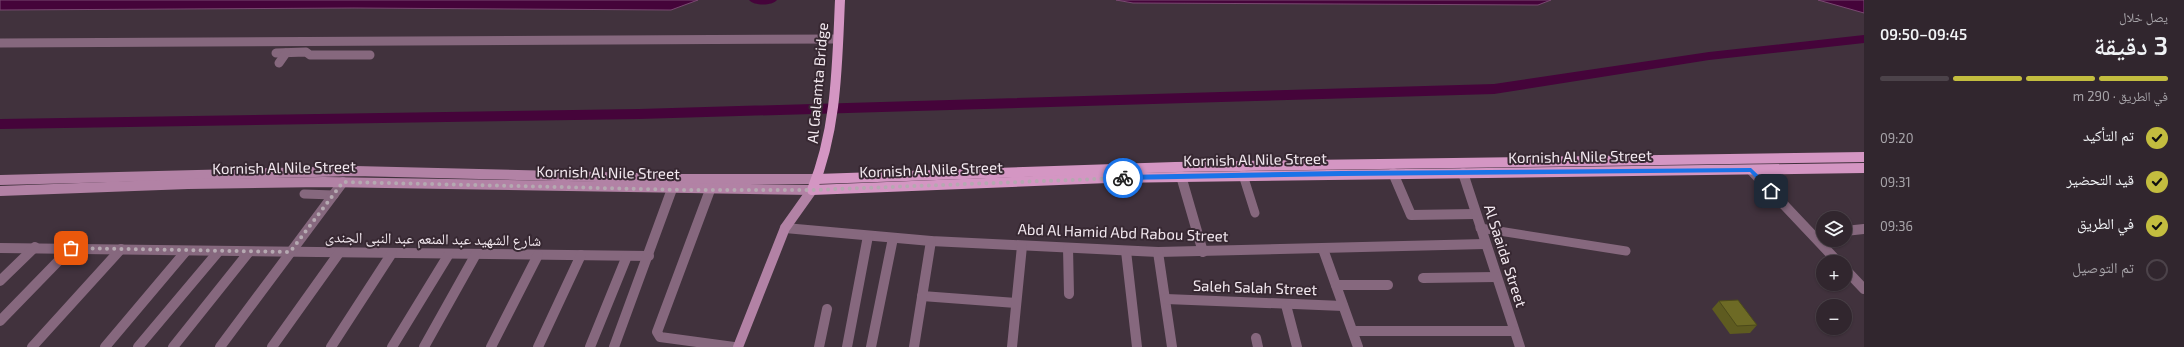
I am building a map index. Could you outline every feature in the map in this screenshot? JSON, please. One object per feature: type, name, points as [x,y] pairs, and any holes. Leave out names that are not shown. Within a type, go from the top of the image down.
[{"type":"main road","name":"Al Galamta Bridge","points":[[812,190],[829,143],[832,125],[840,0]]},
{"type":"main road","name":"Kornish Al Nile Street","points":[[0,180],[195,173],[380,171],[596,177],[817,179],[917,177],[1173,167],[1743,161],[1864,157]]},
{"type":"main road","points":[[1495,163],[1501,173]]},
{"type":"main road","name":"Kornish Al Nile Street","points":[[0,191],[188,184],[343,182],[710,190],[812,190],[1181,176],[1864,168]]},
{"type":"main road","points":[[372,182],[380,171]]},
{"type":"main road","points":[[592,187],[596,177]]},
{"type":"main road","points":[[738,347],[785,228],[812,190]]},
{"type":"street","points":[[1751,170],[1832,255]]},
{"type":"street","points":[[1393,173],[1411,215],[1475,214]]},
{"type":"street","name":"Al Saaida Street","points":[[1463,173],[1475,214],[1520,347]]},
{"type":"street","points":[[1181,176],[1203,252]]},
{"type":"street","points":[[220,347],[343,182]]},
{"type":"street","points":[[614,347],[649,256],[672,189]]},
{"type":"street","points":[[710,190],[657,332],[660,338],[734,347]]},
{"type":"street","name":"Abd Al Hamid Abd Rabou Street","points":[[785,228],[931,242],[1158,252],[1485,244]]},
{"type":"street","points":[[1852,230],[1864,229]]},
{"type":"street","points":[[1812,234],[1816,234]]},
{"type":"street","points":[[847,347],[868,236]]},
{"type":"street","points":[[871,347],[893,238]]},
{"type":"street","points":[[914,347],[931,242]]},
{"type":"street","points":[[1012,347],[1022,246]]},
{"type":"street","points":[[0,281],[35,247]]},
{"type":"street","name":"شارع الشهيد عبد المنعم عبد النبى الجندى","points":[[0,248],[35,247],[218,252],[649,256]]},
{"type":"street","points":[[0,321],[71,248]]},
{"type":"street","points":[[1068,248],[1069,294]]},
{"type":"street","points":[[32,347],[121,249]]},
{"type":"street","points":[[1323,249],[1358,347]]},
{"type":"street","points":[[105,347],[186,251]]},
{"type":"street","points":[[1126,251],[1137,347]]},
{"type":"street","points":[[138,347],[218,252]]},
{"type":"street","points":[[173,347],[249,252]]},
{"type":"street","points":[[1158,252],[1172,347]]},
{"type":"street","points":[[272,347],[339,253]]},
{"type":"street","points":[[331,347],[392,253]]},
{"type":"street","points":[[392,347],[448,254]]},
{"type":"street","points":[[424,347],[476,254]]},
{"type":"street","points":[[491,347],[538,255]]},
{"type":"street","points":[[538,347],[581,255]]},
{"type":"street","points":[[590,347],[628,256]]},
{"type":"street","points":[[1852,276],[1864,289]]},
{"type":"street","points":[[1423,278],[1496,277]]},
{"type":"street","points":[[1336,285],[1388,285]]},
{"type":"street","points":[[922,296],[1016,303]]},
{"type":"street","name":"Saleh Salah Street","points":[[1166,299],[1343,306]]},
{"type":"street","points":[[1286,304],[1297,347]]},
{"type":"street","points":[[819,347],[826,309]]},
{"type":"street","points":[[1353,331],[1514,331]]},
{"type":"lane","points":[[0,44],[838,39]]},
{"type":"lane","points":[[279,63],[281,53],[289,43]]},
{"type":"lane","points":[[316,55],[323,43]]},
{"type":"lane","points":[[281,53],[306,52],[310,55],[370,55]]},
{"type":"lane","points":[[1243,175],[1255,213]]},
{"type":"lane","points":[[304,194],[334,195]]},
{"type":"lane","points":[[1480,228],[1626,251]]},
{"type":"shaded area","points":[[0,0],[698,0],[671,10],[354,8],[0,10]]},
{"type":"shaded area","points":[[1116,0],[1551,0],[1538,5],[1133,3]]},
{"type":"shaded area","points":[[1818,0],[1864,0],[1864,13]]},
{"type":"building","points":[[1738,300],[1757,325],[1737,326],[1719,301]]},
{"type":"waterway","points":[[756,0],[770,0]]},
{"type":"waterway","points":[[0,124],[639,114],[1494,89],[1709,56],[1864,39]]},
{"type":"way so far","points":[[71,248],[290,252],[343,182],[685,190],[812,190],[1123,178]]},
{"type":"route","points":[[1123,178],[1342,173],[1751,170],[1771,191]]}]
